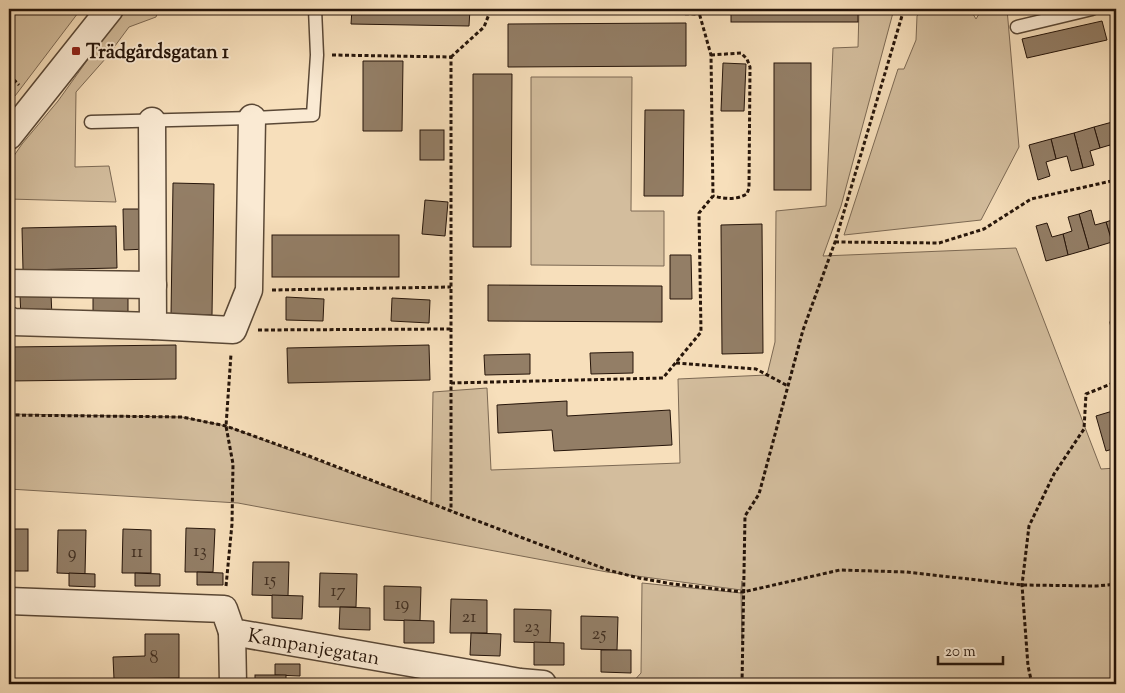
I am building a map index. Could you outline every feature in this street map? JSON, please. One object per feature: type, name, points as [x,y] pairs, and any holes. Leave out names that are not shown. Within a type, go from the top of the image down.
[{"type":"street","points":[[9,136],[110,9]]},
{"type":"street","points":[[9,320],[13,322],[233,330],[249,290],[252,118]]},
{"type":"street","points":[[152,121],[153,326]]},
{"type":"street","points":[[9,283],[153,285]]},
{"type":"street","name":"Kampanjegatan","points":[[9,601],[228,621],[528,684]]},
{"type":"street","points":[[228,621],[233,684]]},
{"type":"lane","points":[[91,122],[313,115],[316,55],[315,9]]},
{"type":"lane","points":[[1017,27],[1092,9]]},
{"type":"path","points":[[316,55],[451,57],[484,26],[491,9]]},
{"type":"path","points":[[516,9],[698,14]]},
{"type":"path","points":[[451,384],[663,378],[701,332],[699,213],[713,196],[711,55],[698,9]]},
{"type":"path","points":[[742,684],[745,516],[759,494],[803,330],[835,242],[904,9]]},
{"type":"path","points":[[711,55],[741,53],[747,59],[750,67],[748,194],[739,198],[725,199],[713,196]]},
{"type":"path","points":[[450,511],[451,57]]},
{"type":"path","points":[[835,242],[939,243],[984,229],[1032,199],[1116,180]]},
{"type":"path","points":[[249,290],[451,287]]},
{"type":"path","points":[[1116,303],[1111,322],[1116,354]]},
{"type":"path","points":[[228,621],[232,524],[232,464],[226,426],[233,330],[451,329]]},
{"type":"path","points":[[675,363],[756,369],[788,386]]},
{"type":"path","points":[[1032,684],[1028,666],[1022,585],[1029,526],[1054,474],[1084,429],[1086,394],[1116,382]]},
{"type":"path","points":[[9,415],[182,417],[226,426],[608,570],[673,584],[743,592],[840,570],[906,572],[1022,585],[1097,586],[1116,584]]},
{"type":"shaded area","points":[[9,9],[81,9],[15,96],[9,98]]},
{"type":"shaded area","points":[[124,9],[159,9],[156,17],[129,27],[106,58],[76,92],[75,167],[109,166],[116,202],[9,199],[9,163],[22,144],[58,101]]},
{"type":"shaded area","points":[[859,9],[894,9],[841,206],[823,256],[1016,248],[1101,469],[1116,468],[1116,684],[631,684],[641,673],[642,583],[741,593],[742,643],[742,581],[741,590],[607,572],[238,503],[9,489],[9,414],[182,417],[226,426],[431,504],[433,392],[487,388],[491,470],[680,463],[678,379],[767,375],[775,342],[776,211],[826,206],[833,48],[858,47]]},
{"type":"shaded area","points":[[922,9],[970,9],[976,19],[982,9],[1007,9],[1019,147],[981,220],[844,235],[898,69],[904,69],[916,40],[917,16]]},
{"type":"shaded area","points":[[531,77],[632,77],[631,211],[664,211],[664,266],[531,265]]},
{"type":"building","points":[[352,9],[470,9],[469,26],[351,24]]},
{"type":"building","points":[[731,9],[858,9],[858,22],[731,22]]},
{"type":"building","points":[[1102,21],[1107,40],[1027,58],[1022,39]]},
{"type":"building","points":[[686,23],[686,66],[508,67],[508,24]]},
{"type":"building","points":[[363,61],[403,61],[402,131],[363,131]]},
{"type":"building","points":[[723,63],[746,64],[744,111],[721,111]]},
{"type":"building","points":[[774,63],[811,63],[811,190],[774,190]]},
{"type":"building","points":[[473,74],[512,74],[511,247],[473,247]]},
{"type":"building","points":[[645,110],[684,110],[683,196],[644,196]]},
{"type":"building","points":[[1116,121],[1116,159],[1114,160],[1110,145],[1100,148],[1094,127]]},
{"type":"building","points":[[1094,127],[1100,148],[1090,151],[1094,165],[1083,168],[1074,133]]},
{"type":"building","points":[[420,130],[444,130],[444,160],[420,160]]},
{"type":"building","points":[[1074,133],[1083,168],[1071,171],[1067,156],[1056,159],[1051,139]]},
{"type":"building","points":[[1051,139],[1056,159],[1046,162],[1050,176],[1038,180],[1029,145]]},
{"type":"building","points":[[173,183],[214,184],[212,315],[171,315]]},
{"type":"building","points":[[425,200],[448,202],[445,236],[422,234]]},
{"type":"building","points":[[1116,203],[1116,241],[1112,242],[1106,222],[1115,219],[1111,205]]},
{"type":"building","points":[[123,209],[145,209],[147,249],[124,250]]},
{"type":"building","points":[[1091,210],[1095,225],[1106,222],[1112,242],[1089,249],[1079,214]]},
{"type":"building","points":[[1079,214],[1089,249],[1068,255],[1063,234],[1072,231],[1068,217]]},
{"type":"building","points":[[1047,223],[1052,237],[1063,234],[1068,255],[1046,261],[1036,226]]},
{"type":"building","points":[[762,224],[763,353],[722,354],[721,225]]},
{"type":"building","points":[[116,226],[117,268],[23,270],[22,228]]},
{"type":"building","points":[[272,235],[399,235],[399,277],[272,277]]},
{"type":"building","points":[[670,255],[691,255],[692,299],[670,299]]},
{"type":"building","points":[[488,285],[662,286],[662,322],[488,321]]},
{"type":"building","points":[[51,294],[52,317],[21,318],[20,295]]},
{"type":"building","points":[[93,297],[128,298],[128,322],[93,322]]},
{"type":"building","points":[[286,297],[324,299],[323,321],[286,320]]},
{"type":"building","points":[[392,298],[430,300],[429,323],[391,321]]},
{"type":"building","points":[[176,345],[176,379],[9,381],[9,347]]},
{"type":"building","points":[[429,345],[430,380],[288,383],[287,348]]},
{"type":"building","points":[[633,352],[633,373],[591,374],[590,353]]},
{"type":"building","points":[[530,354],[530,374],[485,375],[484,355]]},
{"type":"building","points":[[567,401],[567,416],[670,410],[672,445],[554,451],[552,430],[498,433],[497,405]]},
{"type":"building","points":[[1116,410],[1116,448],[1106,451],[1096,416]]},
{"type":"building","points":[[186,528],[215,529],[213,572],[185,572]]},
{"type":"building","points":[[9,529],[28,529],[28,571],[9,571]]},
{"type":"building","points":[[123,529],[151,530],[151,573],[122,573]]},
{"type":"building","points":[[58,530],[86,530],[85,574],[57,573]]},
{"type":"building","points":[[253,562],[289,562],[288,596],[252,595]]},
{"type":"building","points":[[197,572],[223,573],[223,585],[197,585]]},
{"type":"building","points":[[69,573],[95,574],[95,587],[69,586]]},
{"type":"building","points":[[135,573],[160,574],[160,586],[135,586]]},
{"type":"building","points":[[320,573],[357,574],[356,607],[319,607]]},
{"type":"building","points":[[384,586],[421,587],[420,621],[384,620]]},
{"type":"building","points":[[272,595],[303,596],[302,619],[272,618]]},
{"type":"building","points":[[451,599],[487,600],[487,633],[450,633]]},
{"type":"building","points":[[340,607],[370,608],[370,630],[339,629]]},
{"type":"building","points":[[514,609],[551,610],[550,643],[514,642]]},
{"type":"building","points":[[581,616],[618,617],[617,650],[581,649]]},
{"type":"building","points":[[404,620],[434,621],[434,643],[404,643]]},
{"type":"building","points":[[471,633],[501,634],[500,656],[470,655]]},
{"type":"building","points":[[145,634],[179,634],[179,678],[114,679],[113,657],[145,656]]},
{"type":"building","points":[[534,642],[564,643],[564,665],[534,665]]},
{"type":"building","points":[[601,650],[631,650],[631,673],[601,672]]},
{"type":"building","points":[[275,664],[300,664],[300,676],[275,675]]},
{"type":"building","points":[[255,675],[286,675],[286,684],[255,684]]},
{"type":"building","points":[[20,680],[46,682],[45,684],[20,684]]},
{"type":"place","name":"Trädgårdsgatan 1","points":[[76,51]]}]
